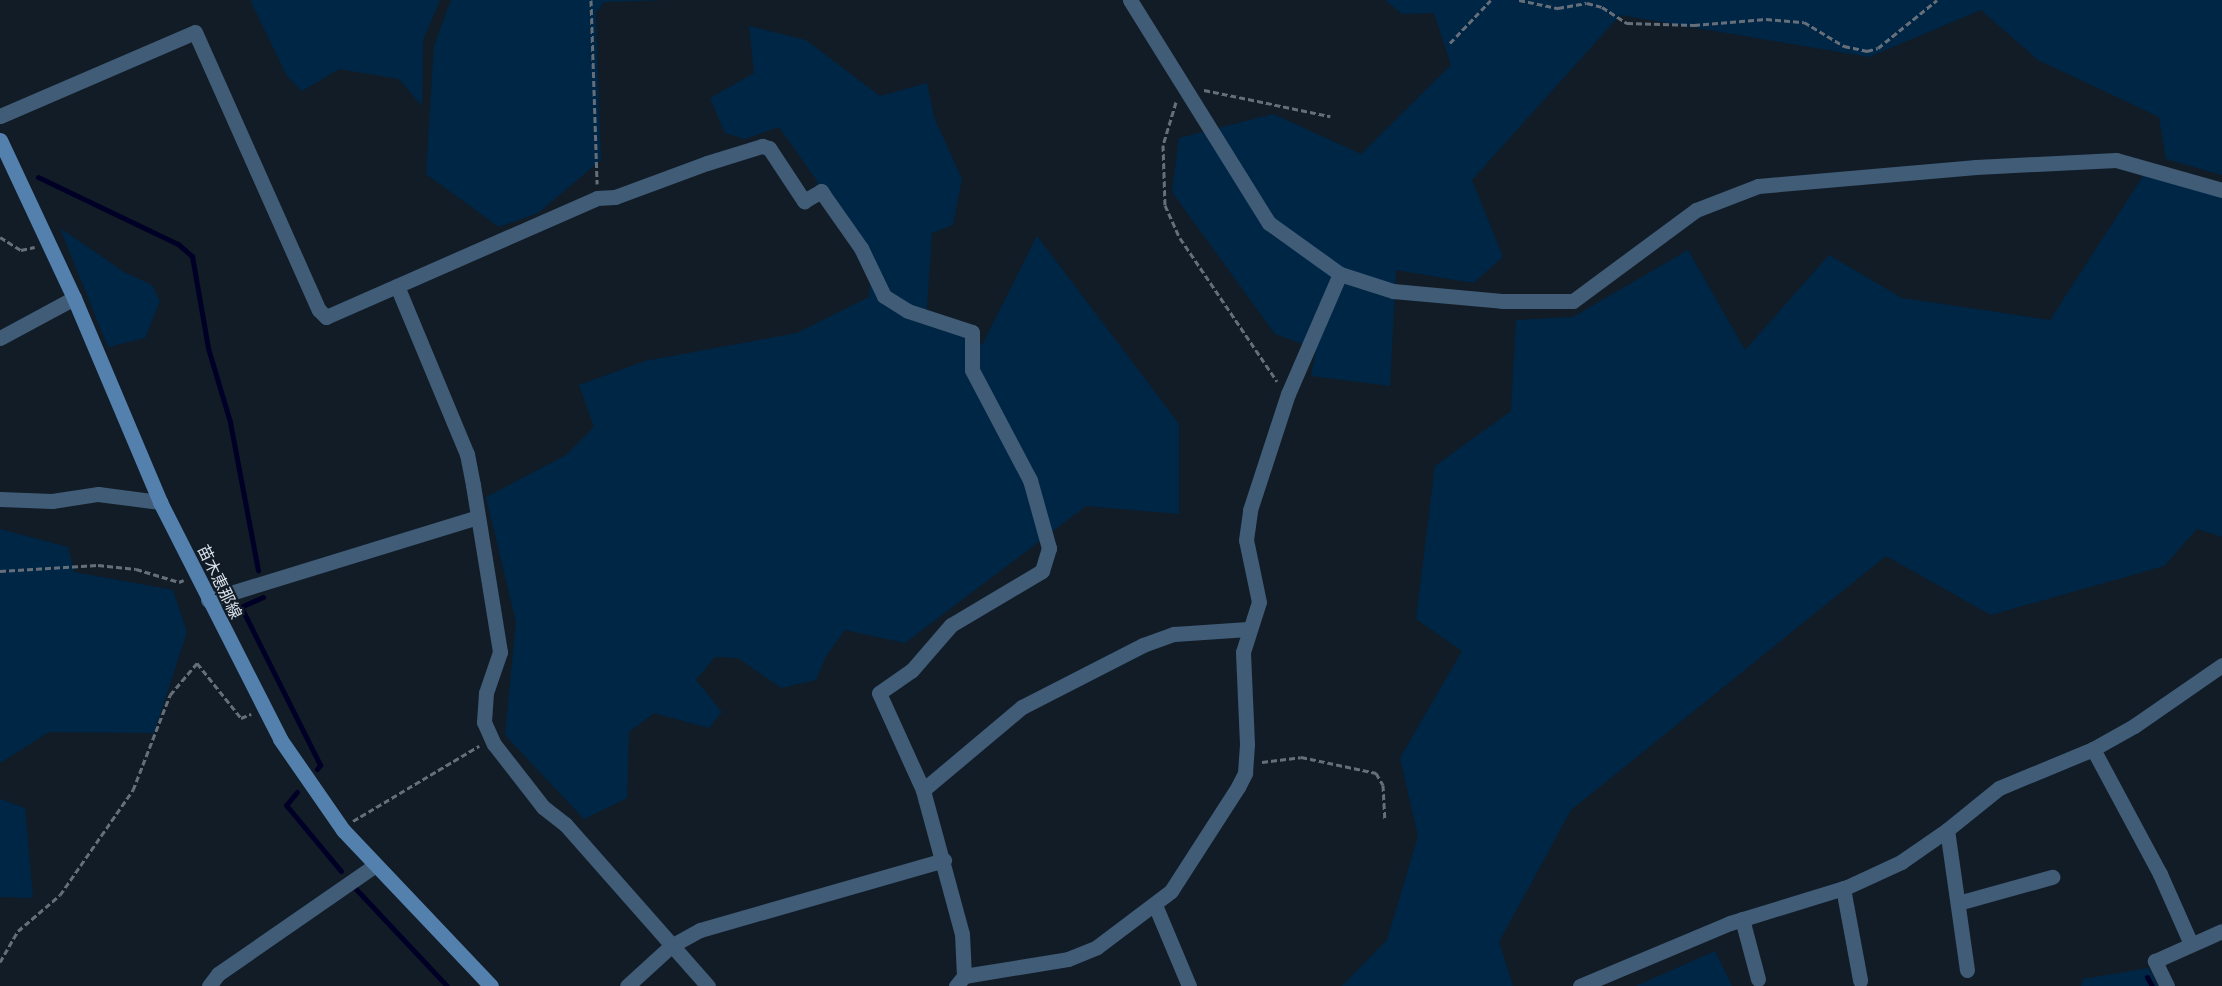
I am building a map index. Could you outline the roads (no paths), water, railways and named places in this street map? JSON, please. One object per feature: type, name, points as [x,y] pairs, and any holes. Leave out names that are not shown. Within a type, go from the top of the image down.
[{"type":"main road","name":"苗木恵那線","points":[[0,140],[74,298],[160,502],[280,739],[343,830],[374,866],[491,986]]},
{"type":"street","points":[[1130,0],[1269,224],[1340,274],[1393,291],[1502,301],[1573,301],[1696,210],[1758,186],[1976,167],[2115,160],[2222,190]]},
{"type":"street","points":[[0,117],[195,32],[319,310],[326,317],[597,198],[615,197],[762,146],[769,148],[804,201],[821,192],[861,248],[884,296],[908,311],[972,332],[972,370],[1030,480],[1048,556],[1042,571],[951,625],[912,670],[879,693],[923,790],[944,860],[962,934],[960,981],[1068,959],[1097,947],[1155,905],[1183,872],[1238,787],[1245,766],[1243,652],[1248,629],[1259,602],[1246,540],[1247,526],[1288,394],[1340,274]]},
{"type":"street","points":[[397,286],[466,454],[489,570],[500,652],[486,693],[484,722],[492,740],[543,807],[565,824],[708,986]]},
{"type":"street","points":[[0,338],[74,298]]},
{"type":"street","points":[[0,499],[52,501],[98,494],[160,502]]},
{"type":"street","points":[[208,600],[477,517]]},
{"type":"street","points":[[923,790],[1022,707],[1143,645],[1174,634],[1248,629]]},
{"type":"street","points":[[1580,986],[1742,919],[1843,888],[1901,862],[1947,830],[1999,789],[2093,749],[2134,726],[2222,665]]},
{"type":"street","points":[[2093,749],[2160,873],[2191,944]]},
{"type":"street","points":[[1947,830],[1967,970]]},
{"type":"street","points":[[627,986],[671,946],[700,930],[944,860]]},
{"type":"street","points":[[208,986],[218,974],[374,866]]},
{"type":"street","points":[[1958,903],[2052,877]]},
{"type":"street","points":[[1843,888],[1860,980]]},
{"type":"street","points":[[1155,905],[1189,986]]},
{"type":"street","points":[[1742,919],[1758,979]]},
{"type":"street","points":[[2167,986],[2155,961],[2222,931]]},
{"type":"waterway","points":[[38,177],[178,244],[192,256],[208,348],[230,422],[258,570]]},
{"type":"waterway","points":[[263,597],[241,607],[320,765],[317,769]]},
{"type":"waterway","points":[[297,792],[286,805],[341,871]]},
{"type":"waterway","points":[[355,888],[447,986]]},
{"type":"waterway","points":[[2147,977],[2152,986]]}]
